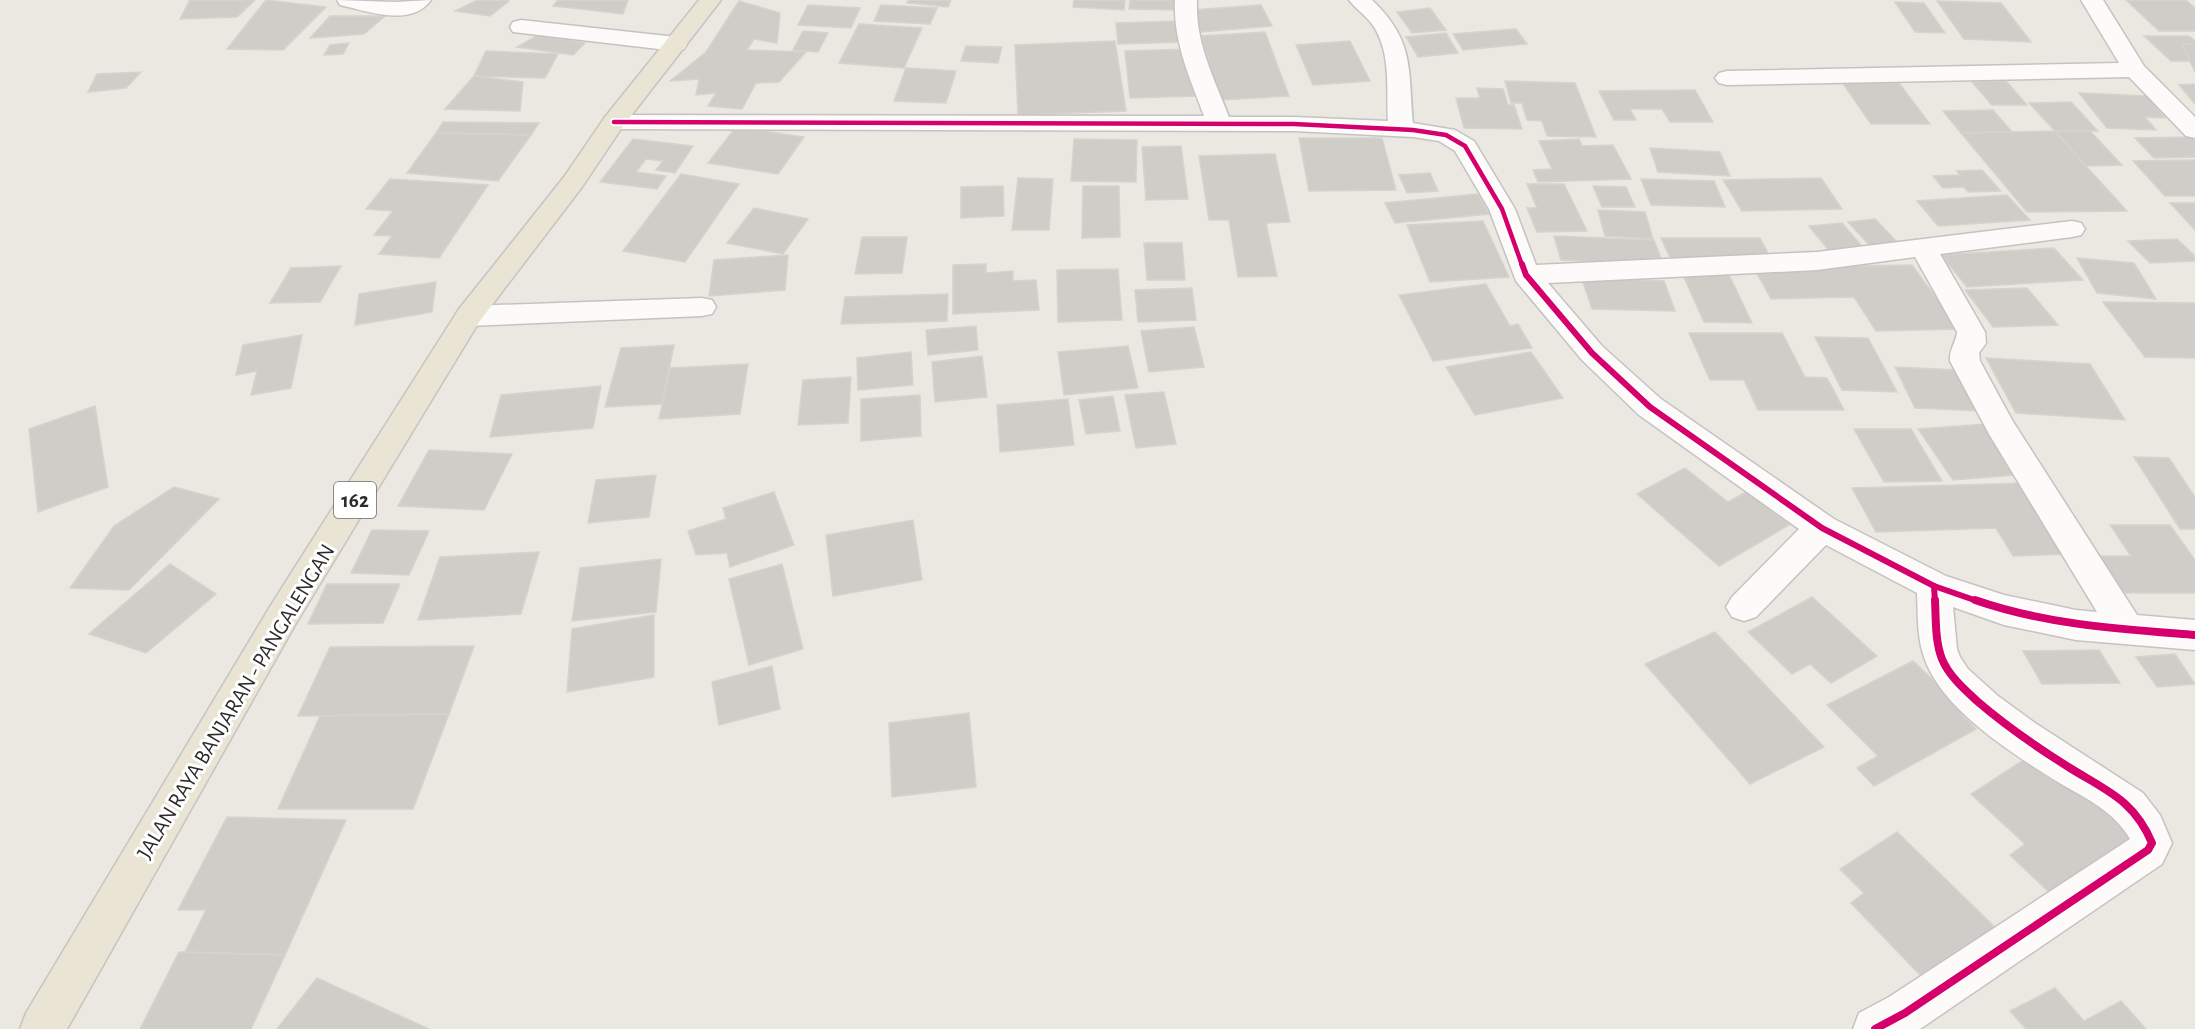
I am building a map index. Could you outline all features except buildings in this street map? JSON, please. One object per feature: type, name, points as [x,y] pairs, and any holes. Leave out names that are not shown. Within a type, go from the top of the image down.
[{"type":"main road","name":"JALAN RAYA BANJARAN - PANGALENGAN","points":[[42,1029],[284,615],[469,316],[573,182],[614,122],[710,0]]},
{"type":"street","points":[[348,0],[398,9],[412,7],[420,0]]},
{"type":"street","points":[[1186,0],[1185,20],[1191,50],[1219,123]]},
{"type":"street","points":[[1360,0],[1379,19],[1388,32],[1394,49],[1399,66],[1401,130]]},
{"type":"street","points":[[2092,0],[2136,70],[2195,130]]},
{"type":"street","points":[[520,27],[676,44]]},
{"type":"street","points":[[1727,78],[2136,70]]},
{"type":"street","points":[[614,122],[1219,123],[1401,130],[1446,135],[1465,146],[1502,209],[1526,275],[1592,353],[1650,407],[1822,528],[1934,586],[2004,610],[2076,625],[2195,635]]},
{"type":"street","points":[[1526,275],[1817,261],[2072,229]]},
{"type":"street","points":[[1924,249],[1971,332],[1971,343],[1964,351],[1965,361],[2000,426],[2126,628]]},
{"type":"street","points":[[469,316],[702,307]]},
{"type":"street","points":[[1744,607],[1822,528]]},
{"type":"street","points":[[1875,1029],[1905,1013],[2139,857],[2148,850],[2152,843],[2140,816],[2127,802],[2061,761],[1993,713],[1958,684],[1945,665],[1940,650],[1934,586]]},
{"type":"cycle path","points":[[614,122],[1294,124],[1413,130],[1446,135],[1465,146],[1502,209],[1526,275],[1592,353],[1650,407],[1822,528],[1934,586],[2004,610],[2076,625],[2195,635]]},
{"type":"cycle path","points":[[1875,1029],[1905,1013],[2148,850],[2152,843],[2138,816],[2119,797],[2021,735],[1985,708],[1955,680],[1946,667],[1939,649],[1934,586]]}]
